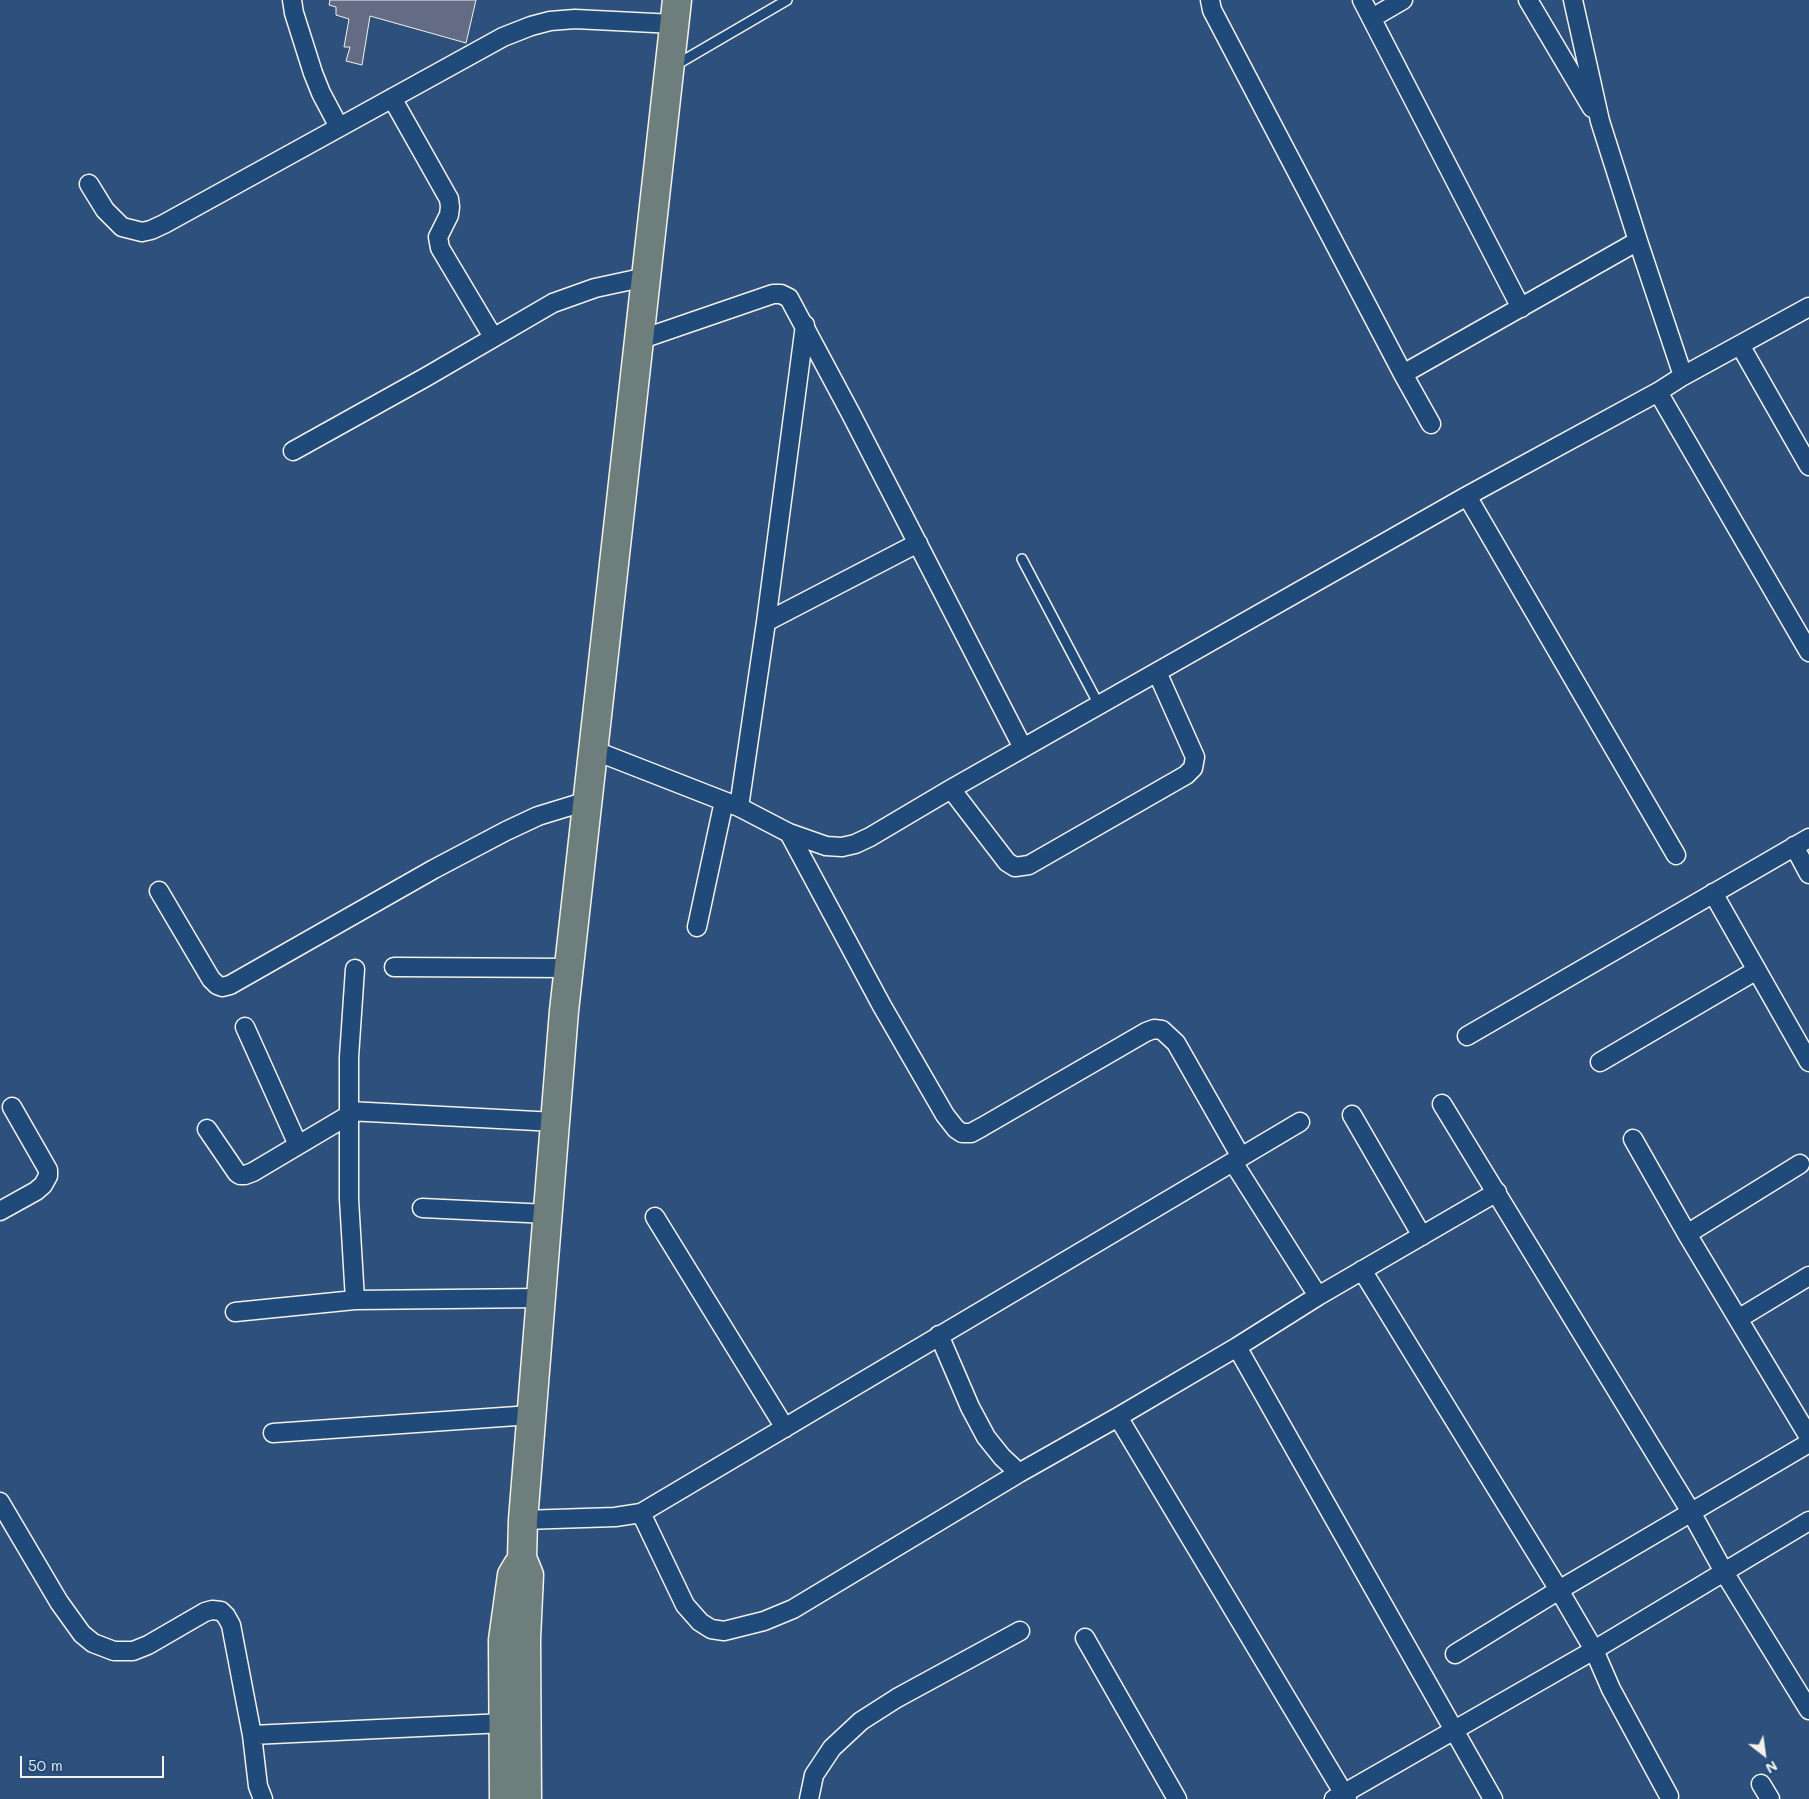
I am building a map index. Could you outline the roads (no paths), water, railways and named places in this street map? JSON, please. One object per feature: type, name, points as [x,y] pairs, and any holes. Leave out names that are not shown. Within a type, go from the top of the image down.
[{"type":"highway","points":[[527,1799],[526,1639],[529,1576],[522,1558],[523,1520],[555,1122],[587,801],[675,12]]},
{"type":"highway","points":[[504,1799],[503,1640],[512,1575],[522,1558]]},
{"type":"street","points":[[292,0],[294,13],[313,73],[339,127]]},
{"type":"street","points":[[1210,0],[1212,10],[1431,424]]},
{"type":"street","points":[[1362,0],[1521,308]]},
{"type":"street","points":[[1372,18],[1402,0]]},
{"type":"street","points":[[1528,0],[1600,121]]},
{"type":"street","points":[[1573,0],[1600,121],[1683,376]]},
{"type":"street","points":[[89,184],[105,210],[122,227],[142,232],[151,230],[503,37],[531,26],[550,22],[675,12]]},
{"type":"street","points":[[392,98],[449,199],[449,215],[438,238],[440,248],[493,337]]},
{"type":"street","points":[[1403,374],[1638,241]]},
{"type":"street","points":[[293,451],[553,303],[594,288],[646,277]]},
{"type":"street","points":[[639,340],[772,294],[781,294],[789,298],[805,325],[1023,748]]},
{"type":"street","points":[[593,750],[731,804],[789,833],[826,846],[842,847],[855,844],[870,838],[951,789],[1467,496],[1809,307]]},
{"type":"street","points":[[697,927],[731,804],[766,622],[805,325]]},
{"type":"street","points":[[1740,345],[1809,466]]},
{"type":"street","points":[[1658,392],[1809,652]]},
{"type":"street","points":[[1467,496],[1676,855]]},
{"type":"street","points":[[766,622],[918,543]]},
{"type":"street","points":[[951,789],[1007,862],[1015,867],[1030,865],[1186,775],[1193,768],[1195,757],[1157,672]]},
{"type":"street","points":[[159,891],[211,979],[222,987],[230,985],[434,869],[506,831],[538,816],[587,801]]},
{"type":"street","points":[[789,833],[882,1006],[944,1115],[956,1130],[971,1133],[1146,1032],[1162,1030],[1176,1043],[1237,1160],[1318,1296]]},
{"type":"street","points":[[1467,1036],[1802,842],[1809,874]]},
{"type":"street","points":[[1713,893],[1809,1062]]},
{"type":"street","points":[[394,967],[569,968]]},
{"type":"street","points":[[355,1300],[349,1200],[349,1057],[356,969]]},
{"type":"street","points":[[1600,1062],[1757,970]]},
{"type":"street","points":[[245,1027],[298,1145]]},
{"type":"street","points":[[1442,1104],[1692,1512],[1724,1572],[1809,1710]]},
{"type":"street","points":[[0,1210],[36,1191],[46,1181],[48,1176],[48,1170],[12,1107]]},
{"type":"street","points":[[207,1129],[240,1175],[253,1172],[349,1113],[555,1122]]},
{"type":"street","points":[[1352,1115],[1422,1236]]},
{"type":"street","points":[[523,1520],[615,1517],[642,1512],[1300,1122]]},
{"type":"street","points":[[1633,1139],[1687,1234],[1809,1437]]},
{"type":"street","points":[[1687,1234],[1800,1164]]},
{"type":"street","points":[[642,1512],[685,1605],[700,1622],[711,1629],[724,1631],[764,1621],[793,1609],[1019,1472],[1118,1417],[1237,1347],[1318,1296],[1497,1192]]},
{"type":"street","points":[[422,1208],[548,1214]]},
{"type":"street","points":[[655,1217],[785,1428]]},
{"type":"street","points":[[1362,1270],[1559,1590],[1594,1650],[1611,1689],[1669,1796]]},
{"type":"street","points":[[1738,1319],[1809,1276]]},
{"type":"street","points":[[235,1312],[355,1300],[541,1298]]},
{"type":"street","points":[[939,1335],[970,1407],[986,1437],[1002,1457],[1019,1472]]},
{"type":"street","points":[[1237,1347],[1493,1799]]},
{"type":"street","points":[[274,1433],[531,1415]]},
{"type":"street","points":[[1118,1417],[1341,1797],[1594,1650],[1809,1521]]},
{"type":"street","points":[[1455,1654],[1559,1590],[1809,1443]]},
{"type":"street","points":[[0,1502],[59,1602],[82,1634],[93,1643],[114,1651],[133,1651],[148,1645],[205,1612],[212,1610],[221,1611],[226,1616],[231,1624],[252,1735],[258,1786],[263,1799]]},
{"type":"street","points":[[810,1799],[814,1775],[832,1748],[861,1721],[897,1698],[1020,1630]]},
{"type":"street","points":[[1085,1638],[1177,1799]]},
{"type":"street","points":[[252,1735],[504,1723]]},
{"type":"lane","points":[[669,68],[787,0]]},
{"type":"lane","points":[[1022,559],[1098,705]]}]
